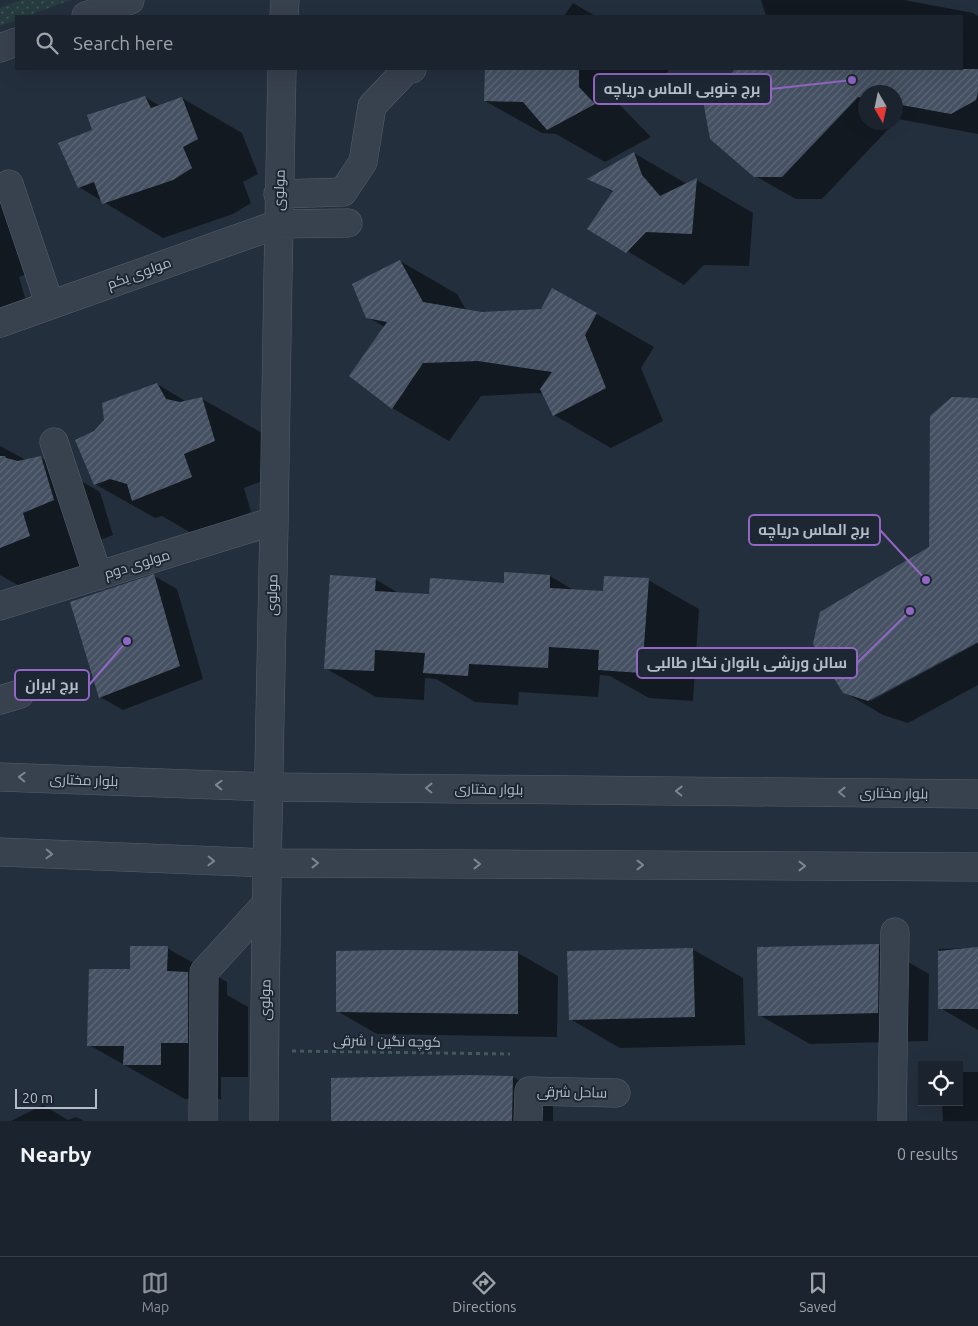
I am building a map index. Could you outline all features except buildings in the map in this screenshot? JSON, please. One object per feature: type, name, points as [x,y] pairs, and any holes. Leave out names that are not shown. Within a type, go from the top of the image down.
[{"type":"street","points":[[89,15],[130,0]]},
{"type":"street","points":[[284,0],[284,15]]},
{"type":"street","points":[[0,48],[15,42]]},
{"type":"street","name":"مولوی","points":[[264,1121],[266,863],[282,70]]},
{"type":"street","points":[[278,194],[343,192],[363,162],[372,106],[406,70]]},
{"type":"street","points":[[9,184],[50,306]]},
{"type":"street","name":"مولوی یکم","points":[[0,323],[278,224],[348,223]]},
{"type":"street","points":[[54,442],[98,576]]},
{"type":"street","name":"مولوی دوم","points":[[0,606],[274,521]]},
{"type":"street","name":"بلوار مختاری","points":[[0,777],[268,787],[978,794]]},
{"type":"street","points":[[0,852],[266,863],[978,867]]},
{"type":"street","points":[[203,1121],[204,972],[266,904]]},
{"type":"street","points":[[892,1121],[895,932]]},
{"type":"street","name":"ساحل شرقی","points":[[528,1121],[529,1091],[616,1092]]},
{"type":"path","name":"کوچه نگین ۱ شرقی","points":[[264,1050],[510,1054]]},
{"type":"green space","points":[[22,0],[71,0],[30,15],[15,15],[15,20],[0,26],[0,8]]},
{"type":"place","name":"برج جنوبی الماس دریاچه","points":[[852,80]]},
{"type":"place","name":"برج الماس دریاچه","points":[[926,580]]},
{"type":"place","name":"سالن ورزشی بانوان نگار طالبی","points":[[910,611]]},
{"type":"place","name":"برج ایران","points":[[127,641]]}]
